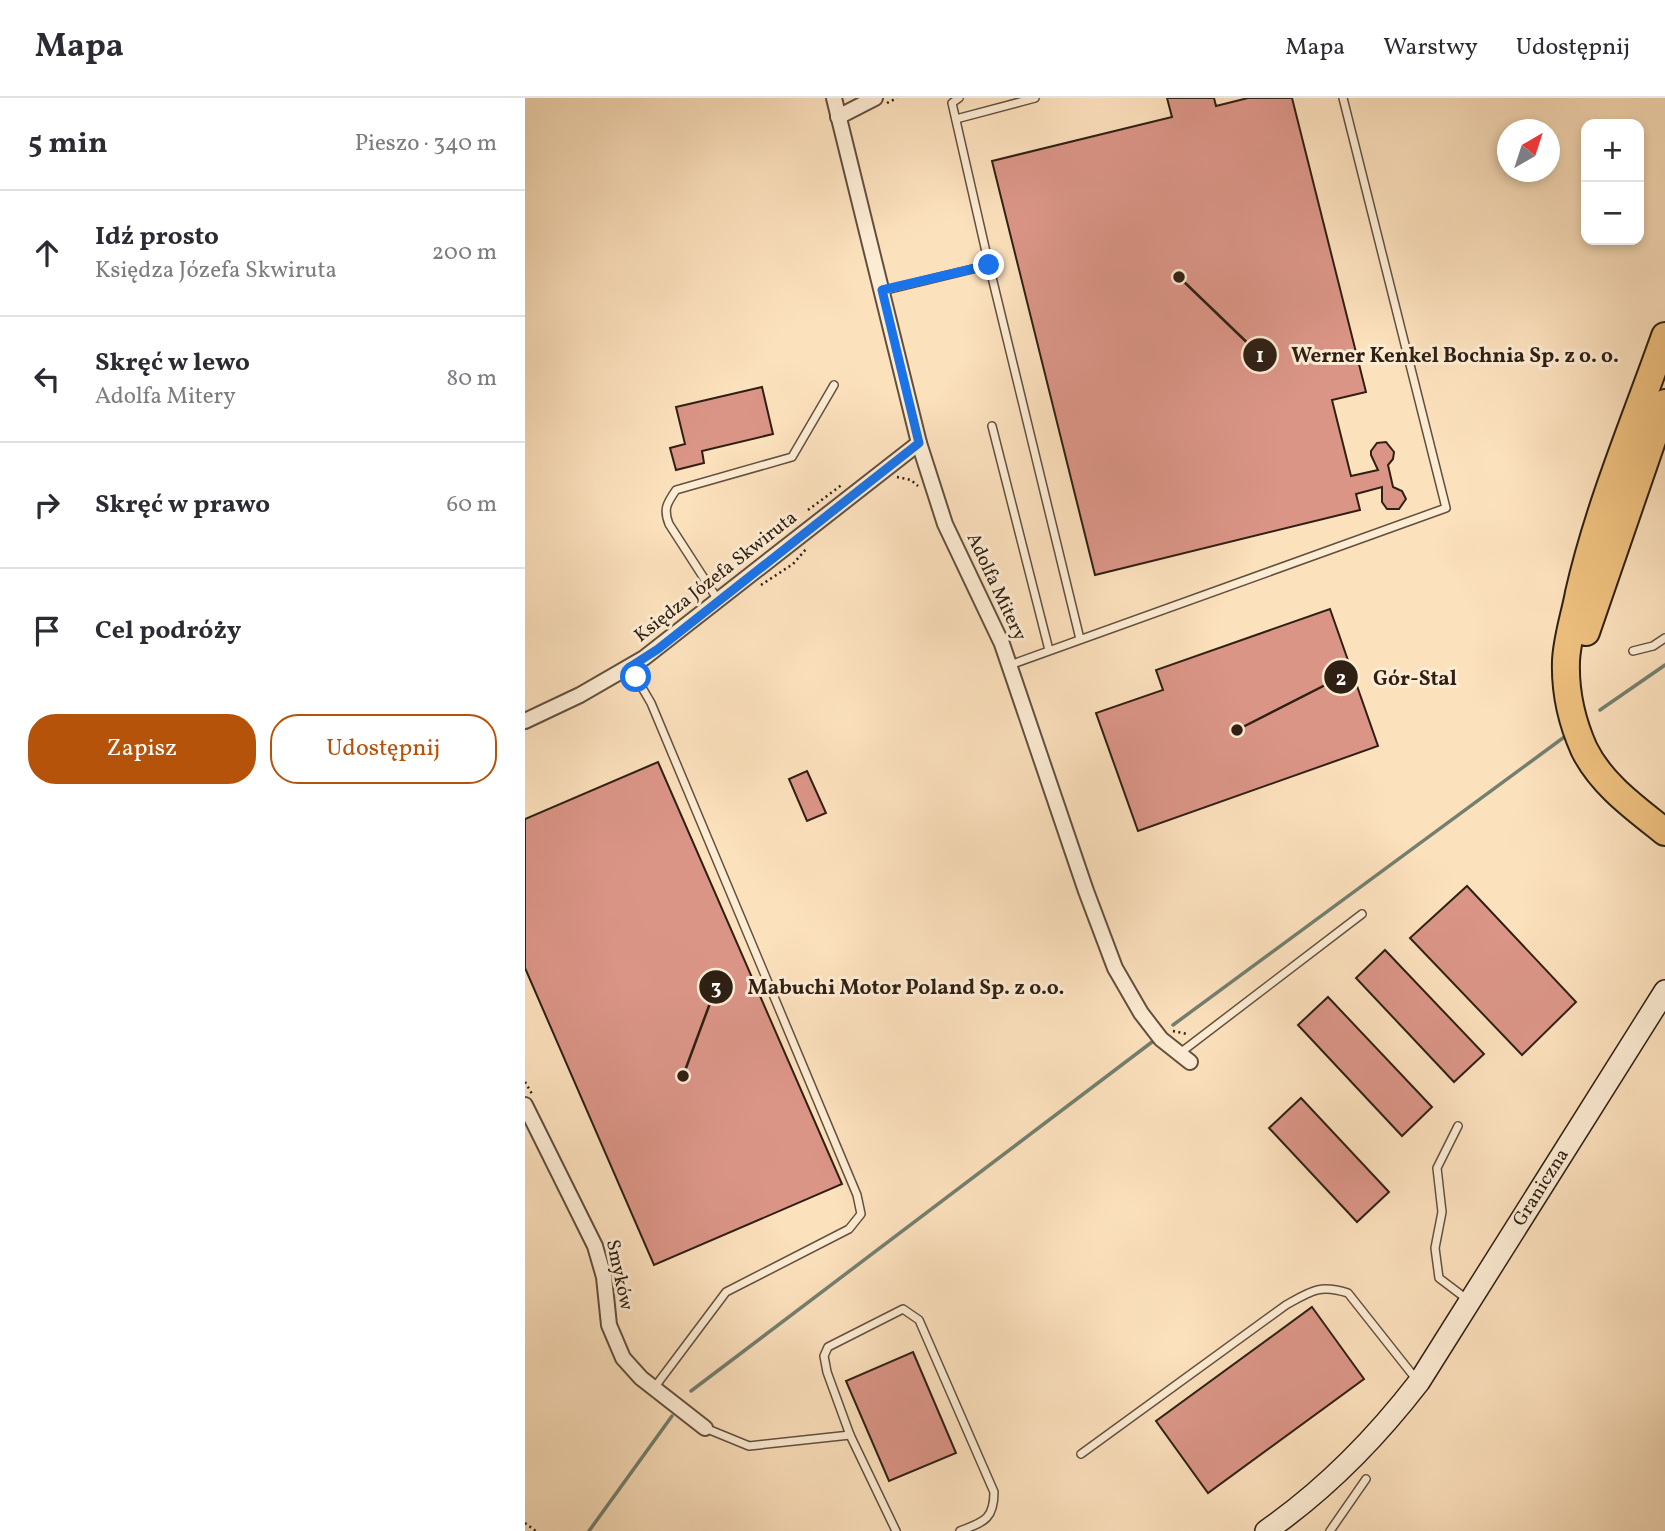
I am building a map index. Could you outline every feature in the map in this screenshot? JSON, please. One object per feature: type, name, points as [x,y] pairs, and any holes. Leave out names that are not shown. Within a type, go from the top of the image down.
[{"type":"highway","points":[[1665,336],[1597,527],[1566,659],[1570,706],[1584,749],[1618,793],[1665,832]]},
{"type":"highway","points":[[1665,403],[1586,633],[1582,663],[1590,718],[1599,740],[1614,763],[1634,785],[1665,811]]},
{"type":"main road","name":"Graniczna","points":[[1266,1531],[1359,1452],[1389,1421],[1419,1382],[1665,991]]},
{"type":"street","name":"Adolfa Mitery","points":[[834,98],[919,443],[945,524],[1010,665],[1086,891],[1115,968],[1161,1039],[1184,1058]]},
{"type":"street","points":[[838,117],[876,98]]},
{"type":"street","name":"Księdza Józefa Skwiruta","points":[[525,721],[580,695],[658,649],[919,443]]},
{"type":"street","name":"Smyków","points":[[525,1105],[595,1246],[604,1277],[609,1325],[616,1346],[631,1368],[705,1428]]},
{"type":"lane","points":[[959,98],[952,103],[1080,639]]},
{"type":"lane","points":[[956,119],[1035,98]]},
{"type":"lane","points":[[1010,665],[1446,508],[1343,98]]},
{"type":"lane","points":[[882,290],[989,265]]},
{"type":"lane","points":[[718,600],[669,524],[664,513],[668,502],[676,490],[792,457],[834,386]]},
{"type":"lane","points":[[992,426],[1049,650]]},
{"type":"lane","points":[[1633,651],[1653,646],[1665,638]]},
{"type":"lane","points":[[630,667],[651,703],[857,1195],[861,1214],[849,1229],[726,1292],[654,1389]]},
{"type":"lane","points":[[1184,1058],[1362,914]]},
{"type":"lane","points":[[1458,1126],[1437,1168],[1443,1212],[1435,1248],[1439,1278],[1471,1302]]},
{"type":"lane","points":[[1081,1454],[1286,1305],[1313,1289],[1331,1288],[1348,1293],[1419,1382]]},
{"type":"lane","points":[[896,1531],[850,1435],[827,1372],[824,1356],[828,1348],[903,1309],[919,1320],[994,1492],[994,1506],[990,1515],[960,1531]]},
{"type":"lane","points":[[705,1428],[749,1446],[850,1435]]},
{"type":"lane","points":[[1330,1531],[1366,1479]]},
{"type":"path","points":[[525,1523],[536,1531]]},
{"type":"building","points":[[1167,98],[1214,98],[1216,106],[1248,98],[1292,98],[1366,392],[1332,400],[1351,476],[1378,470],[1371,451],[1377,443],[1386,442],[1394,452],[1388,465],[1393,487],[1402,491],[1406,499],[1399,509],[1387,509],[1382,502],[1382,487],[1356,494],[1360,510],[1095,575],[992,161],[1172,117]]},
{"type":"building","points":[[762,387],[773,434],[702,451],[704,463],[676,470],[670,448],[685,444],[676,407]]},
{"type":"building","points":[[1330,609],[1378,746],[1138,831],[1096,713],[1163,690],[1156,670]]},
{"type":"building","points":[[658,762],[842,1184],[654,1265],[525,968],[525,819]]},
{"type":"building","points":[[807,771],[826,813],[807,821],[789,779]]},
{"type":"building","points":[[1467,886],[1576,1002],[1522,1055],[1410,938]]},
{"type":"building","points":[[1385,950],[1484,1054],[1454,1082],[1356,978]]},
{"type":"building","points":[[1328,997],[1432,1107],[1402,1136],[1298,1025]]},
{"type":"building","points":[[1301,1098],[1389,1192],[1357,1222],[1269,1128]]},
{"type":"building","points":[[1312,1307],[1364,1379],[1208,1493],[1156,1421]]},
{"type":"building","points":[[913,1352],[956,1453],[889,1481],[846,1381]]},
{"type":"waterway","points":[[1600,710],[1665,665]]},
{"type":"waterway","points":[[1173,1025],[1567,735]]},
{"type":"waterway","points":[[691,1391],[1152,1042]]},
{"type":"waterway","points":[[589,1531],[672,1416]]},
{"type":"place","name":"Werner Kenkel Bochnia Sp. z o. o.","points":[[1179,277]]},
{"type":"place","name":"Gór-Stal","points":[[1237,730]]},
{"type":"place","name":"Mabuchi Motor Poland Sp. z o.o.","points":[[683,1076]]},
{"type":"route","points":[[636,677],[630,667],[658,649],[919,443],[882,290],[989,265]]}]
